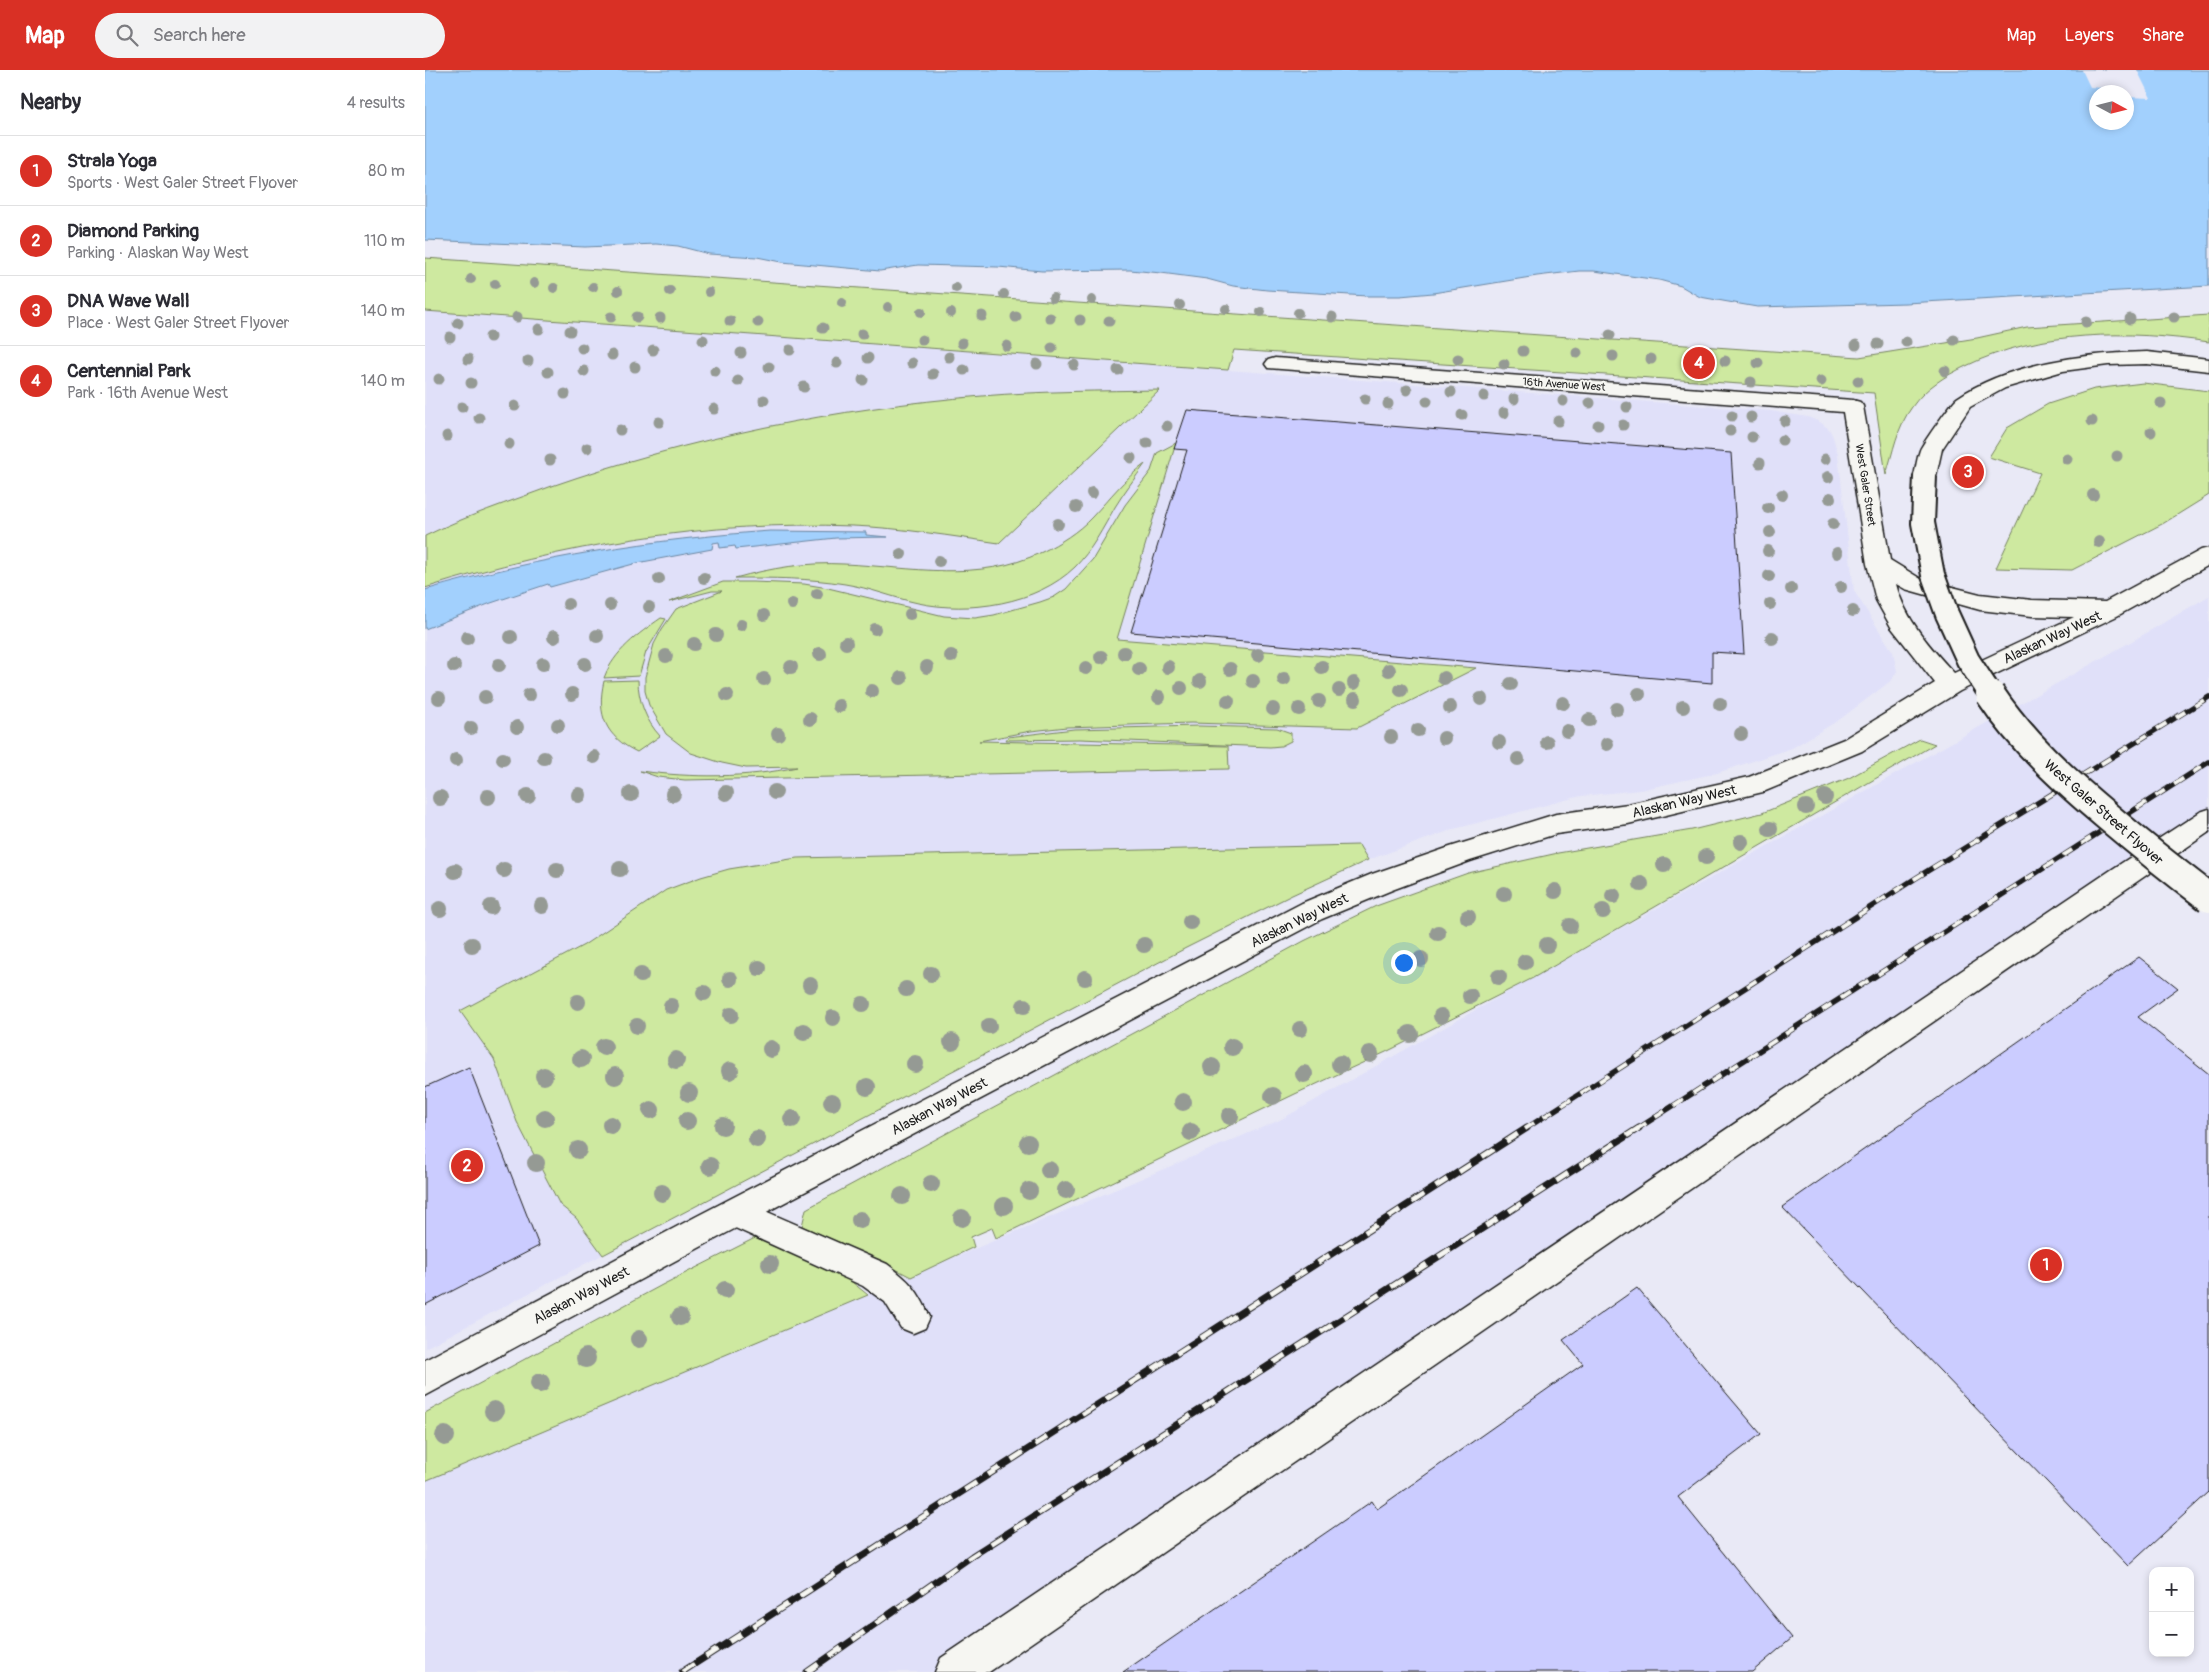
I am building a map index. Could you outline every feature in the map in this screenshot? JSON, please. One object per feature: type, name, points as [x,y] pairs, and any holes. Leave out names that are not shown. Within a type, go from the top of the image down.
[{"type":"street","name":"West Galer Street Flyover","points":[[2209,365],[2147,358],[2108,359],[2061,365],[1998,384],[1963,403],[1931,449],[1925,476],[1923,523],[1933,575],[1947,614],[1968,660],[2006,718],[2054,771],[2162,862],[2209,898]]},
{"type":"street","name":"16th Avenue West","points":[[1275,364],[1853,406]]},
{"type":"street","name":"West Galer Street","points":[[1853,406],[1879,564],[1888,600],[1899,621],[1932,664],[1951,685]]},
{"type":"street","name":"Alaskan Way West","points":[[425,1379],[735,1212],[1312,911],[1391,879],[1556,824],[1628,814],[1754,785],[1853,744],[1951,685],[2109,610],[2209,555]]},
{"type":"street","points":[[1879,564],[1913,584],[1980,602],[2032,608],[2109,610]]},
{"type":"street","points":[[955,1672],[2121,877],[2209,819]]},
{"type":"street","points":[[735,1212],[875,1276],[897,1291],[913,1317]]},
{"type":"shaded area","points":[[425,311],[1771,411],[1808,417],[1820,422],[1829,429],[1833,437],[1838,454],[1854,591],[1893,652],[1897,671],[1892,680],[1839,720],[1792,748],[1717,773],[1640,790],[1581,796],[1454,829],[1357,864],[1186,948],[425,1348]]},
{"type":"shaded area","points":[[2209,596],[2209,819],[955,1672],[425,1672],[425,1481],[1280,1120]]},
{"type":"green space","points":[[425,258],[1859,357],[1977,338],[2027,327],[2209,315],[2209,342],[2147,336],[2085,336],[2054,339],[1994,354],[1943,378],[1917,400],[1899,431],[1886,475],[1874,393],[1234,350],[1228,370],[425,311]]},
{"type":"green space","points":[[2143,383],[2209,391],[2209,495],[2164,523],[2072,570],[1996,568],[2040,473],[1989,457],[2007,428],[2048,404],[2094,389]]},
{"type":"green space","points":[[1160,390],[999,543],[871,527],[799,525],[744,527],[636,539],[583,548],[530,559],[425,588],[425,536],[552,486],[657,453],[818,417],[927,401],[1026,393]]},
{"type":"green space","points":[[1176,443],[1117,639],[1476,668],[1357,728],[1191,723],[1067,727],[1031,731],[979,741],[1228,746],[1229,769],[685,780],[658,777],[640,771],[679,775],[719,776],[778,771],[797,767],[746,768],[722,763],[691,753],[666,734],[649,705],[645,691],[645,677],[654,644],[676,609],[722,591],[712,591],[669,602],[723,582],[753,582],[804,584],[828,588],[944,616],[975,618],[994,615],[1040,602],[1054,597],[1066,589],[1093,559],[1125,505],[1151,471],[1157,453]]},
{"type":"green space","points":[[1145,464],[1122,496],[1087,553],[1075,567],[1059,580],[1042,590],[1022,598],[980,606],[938,606],[831,582],[735,578],[762,571],[816,564],[844,564],[945,571],[994,567],[1018,562],[1042,552],[1075,532],[1092,517],[1124,482]]},
{"type":"green space","points":[[661,618],[666,619],[646,652],[639,676],[604,678],[608,668],[620,651],[635,637]]},
{"type":"green space","points":[[638,680],[639,695],[644,710],[660,736],[637,752],[626,746],[611,732],[606,724],[601,704],[604,681]]},
{"type":"green space","points":[[1199,726],[1277,728],[1291,733],[1291,741],[1281,746],[1270,747],[1080,739],[1006,740],[1008,737],[1074,729]]},
{"type":"green space","points":[[1920,739],[1935,744],[1533,978],[1386,1052],[996,1238],[992,1228],[971,1237],[974,1247],[911,1277],[802,1226],[806,1209],[1304,941],[1376,906],[1468,873],[1558,853],[1692,830],[1762,813],[1849,778]]},
{"type":"green space","points":[[1359,845],[1368,860],[1292,895],[1186,948],[603,1255],[576,1218],[560,1205],[517,1122],[494,1059],[460,1011],[584,945],[666,890],[729,869],[797,858]]},
{"type":"green space","points":[[755,1238],[847,1278],[868,1295],[425,1481],[425,1413],[662,1285]]},
{"type":"water","points":[[425,70],[2209,70],[2209,286],[1906,303],[1757,307],[1700,297],[1681,286],[1659,280],[1594,271],[1537,276],[1433,293],[1367,296],[1267,290],[1233,286],[1207,279],[1130,270],[1042,271],[998,267],[918,265],[880,271],[782,262],[757,257],[709,254],[678,246],[656,244],[585,247],[425,240]]},
{"type":"water","points":[[770,531],[866,532],[866,535],[888,537],[836,538],[736,549],[735,546],[720,548],[719,542],[713,543],[712,549],[637,563],[550,587],[548,584],[491,603],[425,629],[425,590],[467,578],[553,559],[639,544]]},
{"type":"pier","points":[[2082,70],[2137,70],[2151,98],[2134,97],[2134,85],[2089,85]]},
{"type":"building","points":[[1187,410],[1731,453],[1744,654],[1712,652],[1712,683],[1131,632],[1187,450],[1174,449]]},
{"type":"building","points":[[2139,957],[2178,988],[2138,1017],[2209,1074],[2209,1492],[2128,1566],[1782,1207]]},
{"type":"building","points":[[469,1067],[539,1246],[425,1305],[425,1087]]},
{"type":"building","points":[[1637,1288],[1761,1434],[1678,1497],[1792,1638],[1752,1672],[1123,1672],[1372,1501],[1377,1509],[1583,1364],[1563,1340]]},
{"type":"railway","points":[[1525,1129],[1916,878],[2209,697]]},
{"type":"railway","points":[[1637,1129],[2209,762]]},
{"type":"railway","points":[[682,1672],[1527,1128]]},
{"type":"railway","points":[[807,1672],[972,1556],[1639,1128]]},
{"type":"place","name":"Centennial Park","points":[[1699,363]]},
{"type":"place","name":"DNA Wave Wall","points":[[1968,472]]},
{"type":"place","name":"Diamond Parking","points":[[467,1166]]},
{"type":"place","name":"Strala Yoga","points":[[2046,1265]]}]
